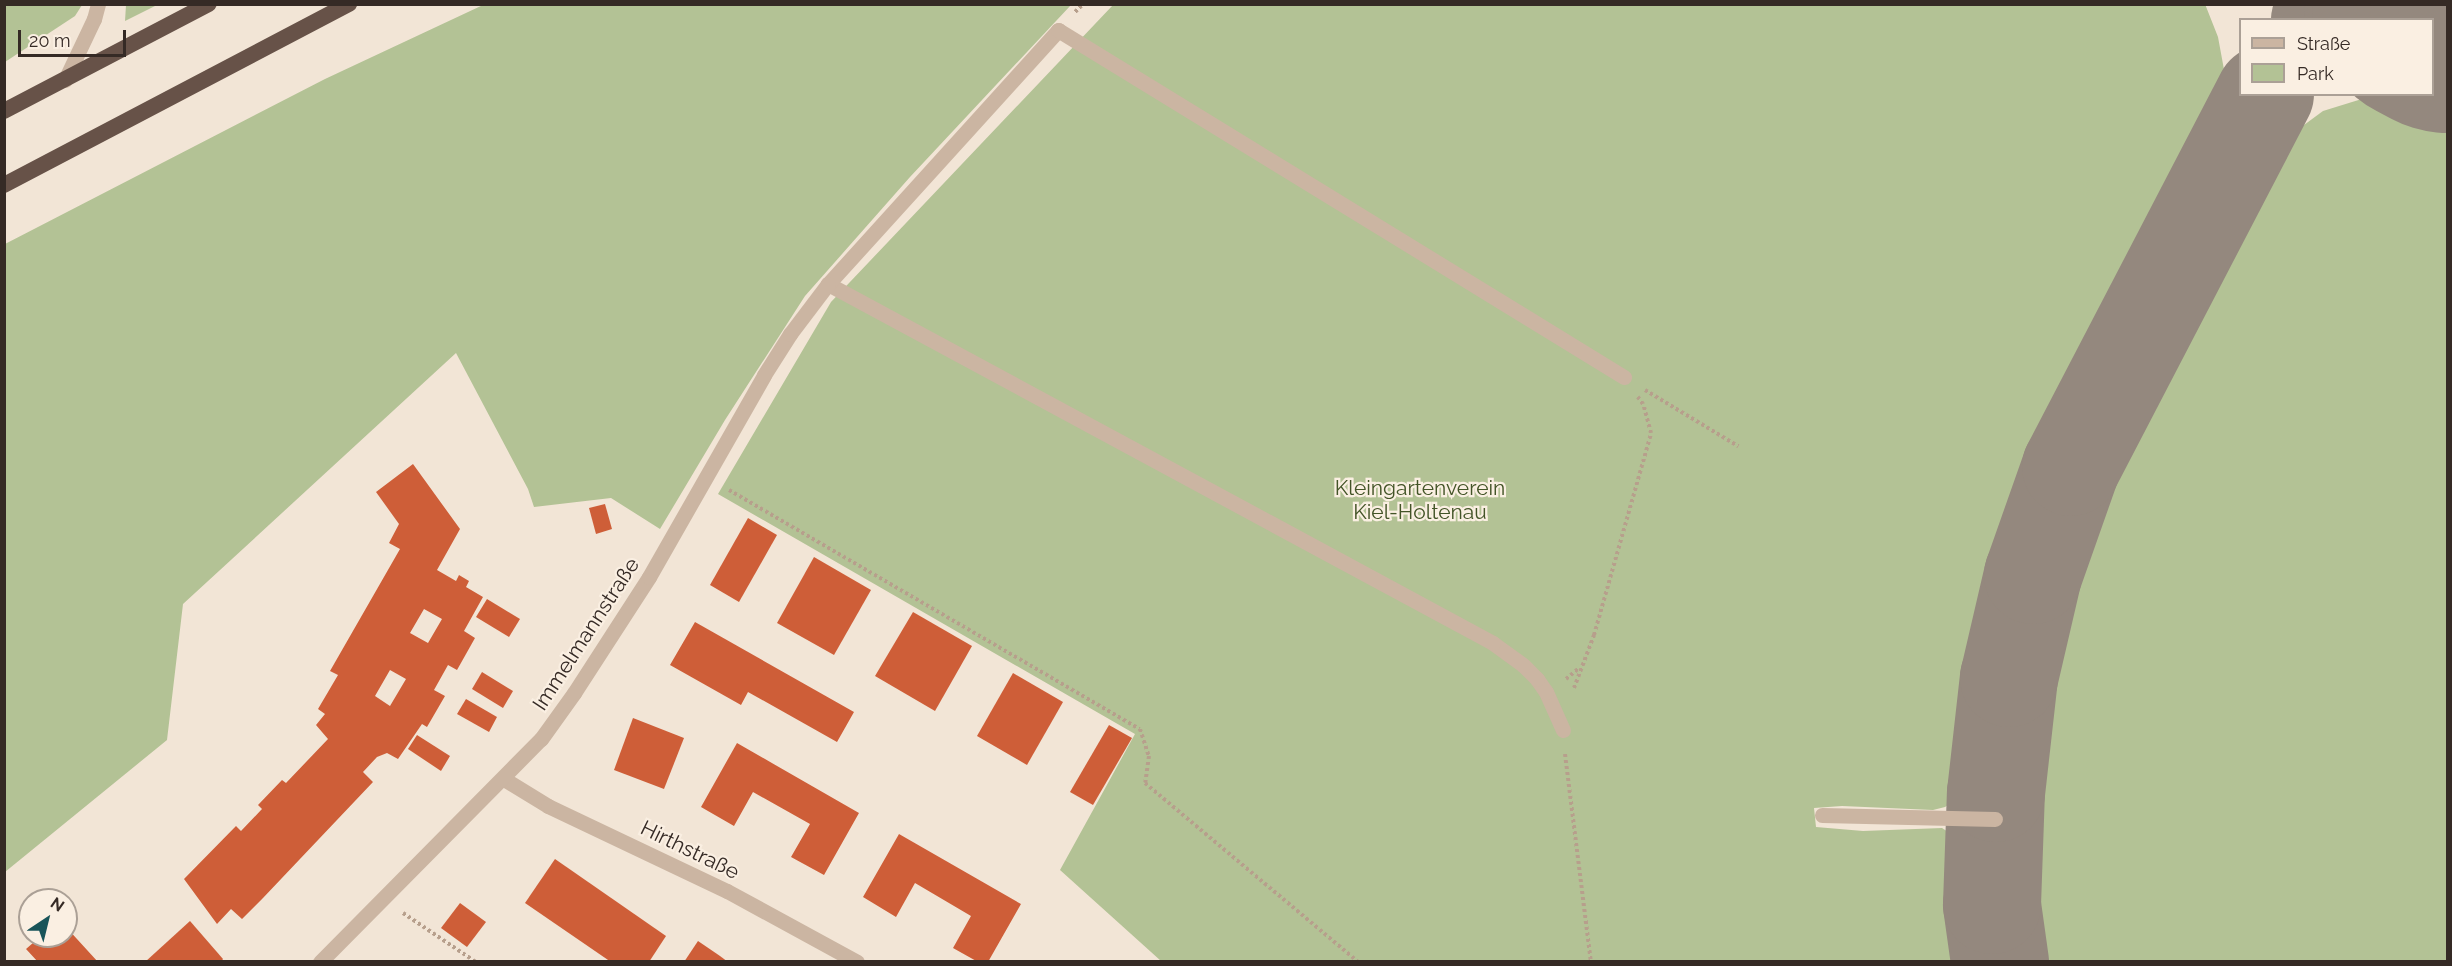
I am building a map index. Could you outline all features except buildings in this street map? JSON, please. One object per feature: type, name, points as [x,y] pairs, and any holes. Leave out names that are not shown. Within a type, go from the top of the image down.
[{"type":"highway","points":[[4,111],[210,4]]},
{"type":"highway","points":[[4,185],[349,4]]},
{"type":"street","points":[[65,80],[94,19],[98,4]]},
{"type":"street","name":"Immelmannstraße","points":[[320,962],[541,740],[649,577],[764,375],[790,334],[828,284],[1058,30],[1624,377]]},
{"type":"street","points":[[828,284],[1493,643],[1523,664],[1537,679],[1546,692],[1563,730]]},
{"type":"street","name":"Hirthstraße","points":[[504,779],[548,806],[727,891],[857,962]]},
{"type":"street","points":[[1822,815],[1995,819]]},
{"type":"path","points":[[1624,377],[1738,446]]},
{"type":"path","points":[[1591,962],[1567,782],[1563,730],[1580,668],[1594,634],[1650,433],[1643,404],[1624,377]]},
{"type":"path","points":[[706,477],[1140,729],[1149,756],[1145,783],[1358,962]]},
{"type":"path","points":[[383,899],[476,962]]},
{"type":"green space","points":[[5,4],[82,5],[75,16],[5,62]]},
{"type":"green space","points":[[126,4],[157,5],[125,21]]},
{"type":"green space","name":"Kleingartenverein Kiel-Holtenau","points":[[2205,4],[2218,37],[2225,75],[2220,113],[2033,476],[2006,551],[1980,650],[1961,796],[1945,807],[1933,810],[1842,806],[1814,808],[1816,827],[1863,831],[1942,828],[1959,839],[1968,961],[1161,961],[1060,870],[1135,734],[718,494],[831,302],[1113,5]]},
{"type":"green space","points":[[483,5],[1071,5],[910,177],[805,296],[725,420],[660,529],[611,498],[534,507],[528,489],[456,353],[183,604],[167,740],[5,872],[5,244],[325,79]]},
{"type":"green space","points":[[2365,98],[2400,98],[2447,123],[2447,961],[2034,961],[2029,846],[2042,678],[2063,599],[2098,497],[2266,165],[2289,136],[2323,111]]},
{"type":"taxiway","points":[[2327,18],[2353,11],[2400,18]]},
{"type":"taxiway","points":[[2000,962],[1992,905],[1996,793],[2009,678],[2033,575],[2071,467],[2264,96]]},
{"type":"runway","points":[[2433,4],[2448,12]]}]
